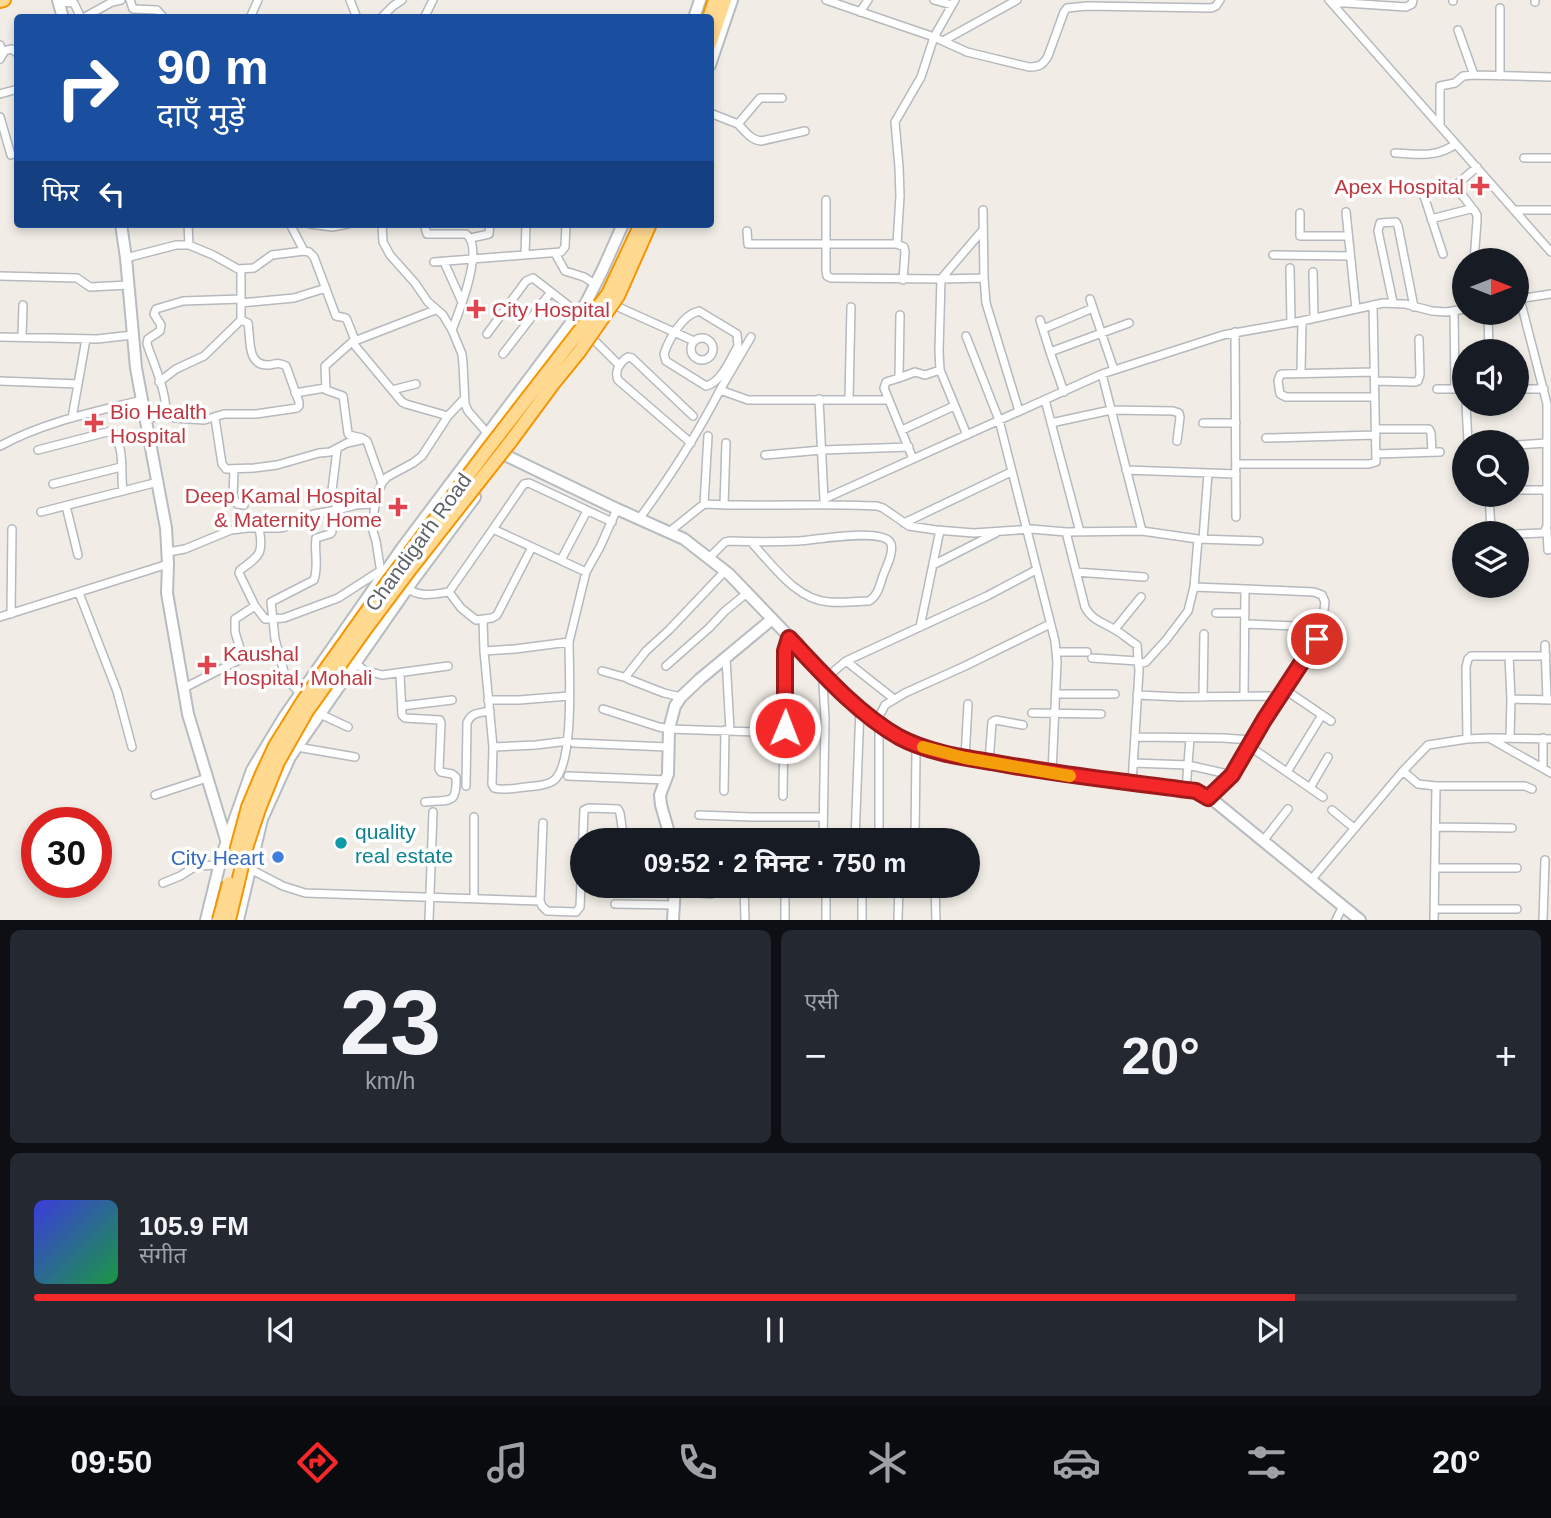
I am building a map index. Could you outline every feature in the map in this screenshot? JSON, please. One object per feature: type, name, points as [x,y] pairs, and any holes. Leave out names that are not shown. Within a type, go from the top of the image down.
[{"type":"highway","points":[[714,32],[725,0]]},
{"type":"highway","name":"Chandigarh Road","points":[[219,919],[248,807],[281,737],[303,701],[390,579],[608,294],[639,228]]},
{"type":"highway","points":[[229,919],[247,845],[259,809],[278,762],[307,711],[364,631],[608,311],[618,296],[650,228]]},
{"type":"street","points":[[90,14],[121,0]]},
{"type":"street","points":[[130,0],[133,9],[157,10],[160,14]]},
{"type":"street","points":[[384,14],[402,0]]},
{"type":"street","points":[[714,52],[732,0]]},
{"type":"street","points":[[827,0],[934,37],[967,52],[1021,66],[1038,67],[1045,63],[1067,8],[1087,3],[1211,8],[1220,0]]},
{"type":"street","points":[[860,12],[868,0]]},
{"type":"street","points":[[897,244],[900,167],[895,122],[921,77],[934,37],[954,3],[934,0]]},
{"type":"street","points":[[943,41],[1017,0]]},
{"type":"street","points":[[1330,1],[1406,7],[1412,4],[1413,0]]},
{"type":"street","points":[[59,1],[74,3],[80,14]]},
{"type":"street","points":[[1330,1],[1551,252]]},
{"type":"street","points":[[1500,8],[1500,76]]},
{"type":"street","points":[[1458,30],[1474,75]]},
{"type":"street","points":[[1440,125],[1440,86],[1455,83],[1463,76],[1551,77]]},
{"type":"street","points":[[738,124],[760,99],[782,98]]},
{"type":"street","points":[[714,115],[738,124],[757,141],[805,131]]},
{"type":"street","points":[[0,117],[11,155]]},
{"type":"street","points":[[1395,153],[1437,154],[1456,144]]},
{"type":"street","points":[[1524,158],[1551,158]]},
{"type":"street","points":[[1443,254],[1423,196],[1424,190],[1454,186],[1477,167]]},
{"type":"street","points":[[1454,186],[1478,215],[1475,248]]},
{"type":"street","points":[[826,200],[826,271],[829,278],[984,278]]},
{"type":"street","points":[[1431,219],[1474,209]]},
{"type":"street","points":[[1514,210],[1551,210]]},
{"type":"street","points":[[983,211],[984,278],[988,314],[1019,411]]},
{"type":"street","points":[[1346,212],[1356,309]]},
{"type":"street","points":[[1300,213],[1300,236],[1348,236]]},
{"type":"street","points":[[1393,302],[1378,231],[1380,223],[1396,222],[1398,226],[1414,307]]},
{"type":"street","points":[[122,228],[136,368],[166,528],[167,593],[188,715],[227,842],[250,869],[283,886],[305,893],[540,901]]},
{"type":"street","points":[[188,228],[189,246]]},
{"type":"street","points":[[294,228],[304,251]]},
{"type":"street","points":[[382,228],[383,242],[390,256],[424,298],[443,315],[452,330],[463,364],[464,398],[468,411],[505,455],[684,539],[725,571],[827,677],[879,723],[920,747],[965,758],[1052,773],[1196,791],[1360,919]]},
{"type":"street","points":[[426,228],[428,234],[466,234],[471,238],[469,279],[452,330]]},
{"type":"street","points":[[471,238],[489,234],[490,228]]},
{"type":"street","points":[[525,255],[526,228]]},
{"type":"street","points":[[434,262],[564,251],[566,228]]},
{"type":"street","points":[[206,919],[219,866],[252,770],[284,717],[381,574],[586,303],[621,228]]},
{"type":"street","points":[[238,919],[261,820],[290,757],[407,588],[616,306],[632,280],[651,228]]},
{"type":"street","points":[[747,231],[748,244],[897,244],[904,247],[905,252],[903,280]]},
{"type":"street","points":[[967,435],[940,370],[941,279],[982,231]]},
{"type":"street","points":[[126,258],[176,244],[213,255],[241,270],[254,268],[272,255],[309,252],[314,257],[336,316],[346,318],[354,341],[401,402],[448,416]]},
{"type":"street","points":[[555,253],[565,271],[595,284]]},
{"type":"street","points":[[1273,255],[1350,256]]},
{"type":"street","points":[[444,262],[462,302]]},
{"type":"street","points":[[1290,268],[1291,323]]},
{"type":"street","points":[[159,382],[181,366],[204,356],[241,320],[241,270]]},
{"type":"street","points":[[1313,271],[1314,318]]},
{"type":"street","points":[[0,276],[77,278],[90,288],[129,285]]},
{"type":"street","points":[[487,334],[526,281],[533,278],[578,313]]},
{"type":"street","points":[[165,415],[165,400],[147,344],[148,339],[160,331],[156,309],[183,301],[294,298],[326,288]]},
{"type":"street","points":[[503,354],[551,292]]},
{"type":"street","points":[[1530,297],[1551,294]]},
{"type":"street","points":[[1090,299],[1114,370]]},
{"type":"street","points":[[824,501],[1102,374],[1223,335],[1393,302],[1432,311],[1452,311]]},
{"type":"street","points":[[22,337],[23,305]]},
{"type":"street","points":[[1236,464],[1376,462],[1373,305]]},
{"type":"street","points":[[616,306],[694,341]]},
{"type":"street","points":[[849,399],[851,307]]},
{"type":"street","points":[[1064,392],[1041,325],[1093,308]]},
{"type":"street","points":[[365,439],[349,435],[343,396],[329,393],[325,388],[325,366],[354,341],[436,310]]},
{"type":"street","points":[[699,312],[737,334],[738,346],[716,382],[706,386],[666,361],[664,354],[675,331],[688,316],[699,312]]},
{"type":"street","points":[[899,377],[900,315]]},
{"type":"street","points":[[146,419],[165,415],[175,418],[215,418],[224,414],[256,414],[299,406],[288,370],[282,363],[259,364],[255,361],[249,344],[248,323],[241,320]]},
{"type":"street","points":[[1301,372],[1302,321]]},
{"type":"street","points":[[1051,352],[1129,323]]},
{"type":"street","points":[[1526,326],[1544,389],[1549,422],[1548,550]]},
{"type":"street","points":[[1235,332],[1236,517]]},
{"type":"street","points":[[0,337],[86,339],[133,335]]},
{"type":"street","points":[[967,336],[999,420],[1051,624],[1056,652],[1052,773]]},
{"type":"street","points":[[702,337],[709,340],[713,346],[712,354],[704,360],[694,357],[691,350],[694,341],[702,337]]},
{"type":"street","points":[[639,519],[691,443],[751,338]]},
{"type":"street","points":[[72,418],[86,339]]},
{"type":"street","points":[[593,339],[619,365]]},
{"type":"street","points":[[1375,397],[1282,396],[1278,381],[1280,375],[1301,372],[1375,376],[1415,382],[1420,375],[1419,339]]},
{"type":"street","points":[[712,354],[727,363]]},
{"type":"street","points":[[691,443],[618,380],[619,365],[628,357],[632,358],[693,416]]},
{"type":"street","points":[[913,459],[888,400],[885,384],[912,373],[925,375],[940,370]]},
{"type":"street","points":[[1102,374],[1142,531]]},
{"type":"street","points":[[0,381],[78,384]]},
{"type":"street","points":[[392,390],[416,384]]},
{"type":"street","points":[[295,393],[325,388]]},
{"type":"street","points":[[1437,389],[1452,389]]},
{"type":"street","points":[[1529,389],[1544,389]]},
{"type":"street","points":[[720,390],[748,400],[888,400]]},
{"type":"street","points":[[381,574],[372,528],[382,482],[422,456],[448,416],[464,398]]},
{"type":"street","points":[[819,399],[824,501]]},
{"type":"street","points":[[0,446],[26,433],[72,418],[142,400]]},
{"type":"street","points":[[1045,400],[1080,532]]},
{"type":"street","points":[[902,430],[954,406]]},
{"type":"street","points":[[1051,423],[1111,410],[1176,412],[1180,417],[1177,441]]},
{"type":"street","points":[[215,418],[223,468],[234,470],[277,465],[337,450],[347,443],[365,439]]},
{"type":"street","points":[[1203,423],[1236,423]]},
{"type":"street","points":[[1266,438],[1429,429],[1436,452],[1377,454]]},
{"type":"street","points":[[38,450],[111,431],[115,433],[122,456],[123,491]]},
{"type":"street","points":[[704,504],[708,436]]},
{"type":"street","points":[[365,439],[382,482]]},
{"type":"street","points":[[724,505],[726,443]]},
{"type":"street","points":[[1529,444],[1547,443]]},
{"type":"street","points":[[765,455],[909,447]]},
{"type":"street","points":[[300,694],[286,679],[275,639],[271,602],[314,580],[317,562],[316,538],[332,532],[332,490],[337,450]]},
{"type":"street","points":[[53,484],[121,467]]},
{"type":"street","points":[[234,470],[233,496],[237,504],[244,505]]},
{"type":"street","points":[[1126,470],[1236,474]]},
{"type":"street","points":[[904,523],[1011,472]]},
{"type":"street","points":[[1056,652],[1138,663],[1146,662],[1159,647],[1188,611],[1201,539],[1208,473]]},
{"type":"street","points":[[41,512],[158,482]]},
{"type":"street","points":[[407,588],[414,593],[426,595],[449,592],[524,484],[529,483],[612,522]]},
{"type":"street","points":[[1529,490],[1547,490]]},
{"type":"street","points":[[669,532],[704,504],[824,501],[877,506],[909,526],[940,530],[974,533],[1026,529],[1066,532],[1142,531],[1201,539],[1259,541]]},
{"type":"street","points":[[0,617],[79,593],[231,530],[285,527],[314,514],[356,505],[375,506]]},
{"type":"street","points":[[66,506],[78,555]]},
{"type":"street","points":[[482,620],[493,747],[492,784],[498,789],[550,783],[558,775],[571,742],[569,642],[586,572],[617,509]]},
{"type":"street","points":[[561,560],[587,511]]},
{"type":"street","points":[[259,528],[261,552],[239,573],[255,606],[265,619],[284,618],[338,598],[381,574]]},
{"type":"street","points":[[11,614],[12,529]]},
{"type":"street","points":[[493,529],[586,572]]},
{"type":"street","points":[[1529,534],[1542,533],[1547,529]]},
{"type":"street","points":[[920,627],[940,530]]},
{"type":"street","points":[[933,565],[1000,531]]},
{"type":"street","points":[[1066,532],[1089,615],[1137,645],[1132,783]]},
{"type":"street","points":[[709,558],[725,542],[803,541],[857,535],[885,538],[891,547],[888,563],[873,599],[829,602],[811,598],[790,584],[751,542]]},
{"type":"street","points":[[449,592],[475,620],[492,618],[497,615],[533,547]]},
{"type":"street","points":[[823,828],[823,684],[827,677],[846,660],[987,596],[1036,570]]},
{"type":"street","points":[[627,678],[646,651],[725,571]]},
{"type":"street","points":[[1076,572],[1144,577]]},
{"type":"street","points":[[1194,587],[1314,592],[1322,595],[1325,602],[1322,627],[1317,639],[1232,775],[1208,798]]},
{"type":"street","points":[[1244,696],[1245,589]]},
{"type":"street","points":[[79,593],[117,691],[132,747]]},
{"type":"street","points":[[666,666],[747,593]]},
{"type":"street","points":[[1115,629],[1141,597]]},
{"type":"street","points":[[184,688],[243,658],[235,632],[235,619],[255,606]]},
{"type":"street","points":[[1216,613],[1245,613]]},
{"type":"street","points":[[668,828],[660,800],[669,766],[669,729],[675,706],[681,697],[771,620]]},
{"type":"street","points":[[879,828],[879,723],[885,705],[1051,624]]},
{"type":"street","points":[[1245,624],[1322,627]]},
{"type":"street","points":[[1203,697],[1204,634]]},
{"type":"street","points":[[783,796],[785,651],[789,638]]},
{"type":"street","points":[[484,651],[569,642]]},
{"type":"street","points":[[1511,699],[1549,700],[1545,645]]},
{"type":"street","points":[[1467,739],[1468,659],[1478,655],[1546,656]]},
{"type":"street","points":[[1509,656],[1510,738]]},
{"type":"street","points":[[724,791],[726,658]]},
{"type":"street","points":[[846,660],[894,699]]},
{"type":"street","points":[[355,663],[365,670],[382,675],[448,666]]},
{"type":"street","points":[[602,671],[681,697]]},
{"type":"street","points":[[400,674],[402,715],[405,718],[440,720],[439,769],[440,772],[456,777],[455,797],[425,802]]},
{"type":"street","points":[[1284,689],[1331,722]]},
{"type":"street","points":[[1056,694],[1115,694]]},
{"type":"street","points":[[1137,695],[1270,696],[1277,700]]},
{"type":"street","points":[[488,700],[569,696]]},
{"type":"street","points":[[402,706],[452,700]]},
{"type":"street","points":[[965,758],[968,704]]},
{"type":"street","points":[[855,828],[860,708]]},
{"type":"street","points":[[603,709],[669,729],[785,733]]},
{"type":"street","points":[[466,786],[467,723],[472,714],[490,711]]},
{"type":"street","points":[[1032,713],[1101,714]]},
{"type":"street","points":[[320,714],[348,727]]},
{"type":"street","points":[[1287,772],[1322,715]]},
{"type":"street","points":[[989,762],[992,722],[996,720],[1023,725]]},
{"type":"street","points":[[1135,737],[1250,743],[1323,797]]},
{"type":"street","points":[[1186,790],[1190,738]]},
{"type":"street","points":[[1489,738],[1551,773]]},
{"type":"street","points":[[1311,880],[1428,745],[1467,739],[1547,738],[1543,768]]},
{"type":"street","points":[[493,747],[571,742],[668,747]]},
{"type":"street","points":[[297,747],[355,757]]},
{"type":"street","points":[[915,828],[916,752],[920,747]]},
{"type":"street","points":[[1310,788],[1328,757]]},
{"type":"street","points":[[1133,763],[1188,765],[1232,775]]},
{"type":"street","points":[[1403,771],[1418,784],[1525,786],[1532,789]]},
{"type":"street","points":[[568,776],[666,780]]},
{"type":"street","points":[[155,795],[207,778]]},
{"type":"street","points":[[1434,919],[1436,786]]},
{"type":"street","points":[[583,828],[585,809],[618,809],[622,828]]},
{"type":"street","points":[[1263,841],[1288,809]]},
{"type":"street","points":[[1332,810],[1354,828]]},
{"type":"street","points":[[429,919],[433,812]]},
{"type":"street","points":[[699,815],[823,817]]},
{"type":"street","points":[[474,817],[474,898]]},
{"type":"street","points":[[543,823],[542,906],[547,911],[576,912],[580,910],[580,898]]},
{"type":"street","points":[[1435,827],[1512,828]]},
{"type":"street","points":[[1543,919],[1545,860]]},
{"type":"street","points":[[163,883],[196,866],[219,866]]},
{"type":"street","points":[[1436,868],[1517,868]]},
{"type":"street","points":[[673,919],[674,898]]},
{"type":"street","points":[[744,898],[744,919]]},
{"type":"street","points":[[785,898],[785,919]]},
{"type":"street","points":[[826,898],[826,919]]},
{"type":"street","points":[[862,898],[863,919]]},
{"type":"street","points":[[898,919],[899,898]]},
{"type":"street","points":[[935,898],[936,919]]},
{"type":"street","points":[[615,904],[674,905]]},
{"type":"street","points":[[1336,919],[1343,906]]},
{"type":"street","points":[[1434,909],[1517,909]]},
{"type":"slow traffic","points":[[923,747],[965,758],[1070,776]]},
{"type":"place","name":"Apex Hospital","points":[[1480,186]]},
{"type":"place","name":"City Hospital","points":[[476,309]]},
{"type":"place","name":"Bio Health Hospital","points":[[94,423]]},
{"type":"place","name":"Deep Kamal Hospital & Maternity Home","points":[[398,507]]},
{"type":"place","name":"Kaushal Hospital, Mohali","points":[[207,665]]},
{"type":"place","name":"quality real estate","points":[[341,843]]},
{"type":"place","name":"City Heart","points":[[278,857]]},
{"type":"route","points":[[785,728],[785,651],[789,638],[850,699],[898,736],[920,747],[1044,772],[1196,791],[1208,798],[1232,775],[1317,639]]}]
